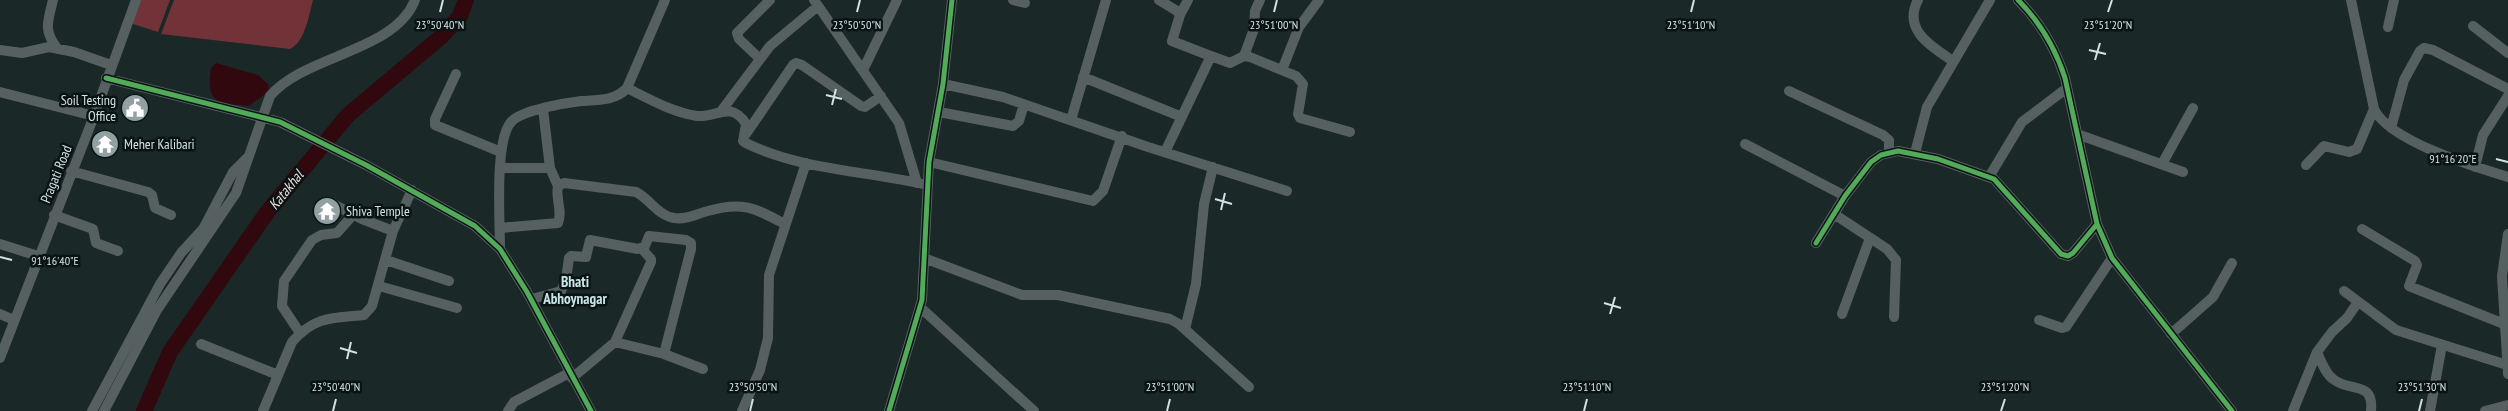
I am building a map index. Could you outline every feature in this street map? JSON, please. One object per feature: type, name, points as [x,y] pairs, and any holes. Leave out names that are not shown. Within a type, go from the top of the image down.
[{"type":"street","points":[[53,0],[47,30],[49,38],[57,48]]},
{"type":"street","name":"Pragati Road","points":[[0,358],[38,256],[94,116],[106,78],[136,0]]},
{"type":"street","points":[[104,411],[157,310],[236,193],[270,96],[280,84],[294,76],[380,36],[399,22],[412,8],[414,0]]},
{"type":"street","points":[[500,249],[500,168],[506,127],[513,120],[543,109],[578,102],[614,98],[627,88],[665,0]]},
{"type":"street","points":[[759,58],[739,39],[737,32],[770,0]]},
{"type":"street","points":[[863,70],[897,0]]},
{"type":"street","points":[[922,184],[929,162],[939,112],[952,0]]},
{"type":"street","points":[[1013,0],[1025,3]]},
{"type":"street","points":[[1071,120],[1106,0]]},
{"type":"street","points":[[1159,0],[1177,11],[1180,15]]},
{"type":"street","points":[[1188,0],[1180,15],[1172,41],[1230,63],[1244,56],[1254,28],[1256,11],[1260,0]]},
{"type":"street","points":[[1282,70],[1299,27],[1319,0]]},
{"type":"street","points":[[1918,0],[1914,18],[1917,33],[1923,40],[1953,62]]},
{"type":"street","points":[[1914,153],[1927,107],[1990,0]]},
{"type":"street","points":[[2018,0],[2048,35],[2058,58],[2067,88],[2096,224],[2112,258],[2232,411]]},
{"type":"street","points":[[2351,0],[2377,117],[2391,128],[2438,153],[2508,177]]},
{"type":"street","points":[[2388,27],[2394,0]]},
{"type":"street","points":[[722,110],[759,58],[816,2],[899,123],[922,184],[924,258],[920,308],[889,411]]},
{"type":"street","points":[[2473,26],[2508,53]]},
{"type":"street","points":[[0,50],[22,53],[45,46],[112,65]]},
{"type":"street","points":[[2391,128],[2404,80],[2420,51],[2424,48],[2433,50],[2508,89]]},
{"type":"street","points":[[1165,152],[1209,62],[1208,55]]},
{"type":"street","points":[[1244,56],[1296,76],[1303,84],[1298,114],[1300,118],[1350,132]]},
{"type":"street","points":[[744,136],[796,63],[802,65],[862,106],[865,107],[881,96]]},
{"type":"street","points":[[456,74],[435,119],[435,124],[501,152]]},
{"type":"street","points":[[1083,77],[1182,117]]},
{"type":"street","points":[[106,78],[280,122],[366,165],[458,215],[500,249],[532,299],[591,411]]},
{"type":"street","points":[[943,84],[1024,104],[1286,191]]},
{"type":"street","points":[[627,88],[660,104],[697,116],[705,116],[722,110],[733,112],[744,120],[747,129],[743,141],[749,145],[806,163],[922,184]]},
{"type":"street","points":[[1989,176],[2022,122],[2067,88]]},
{"type":"street","points":[[1789,91],[1883,135],[1889,140],[1889,153]]},
{"type":"street","points":[[0,92],[94,116]]},
{"type":"street","points":[[2475,167],[2483,135],[2508,96]]},
{"type":"street","points":[[939,112],[1013,126],[1019,121],[1024,104]]},
{"type":"street","points":[[2162,164],[2193,108]]},
{"type":"street","points":[[500,228],[558,223],[560,217],[558,186],[550,168],[543,109]]},
{"type":"street","points":[[2306,165],[2324,146],[2349,152],[2357,149],[2374,109]]},
{"type":"street","points":[[2077,134],[2183,172]]},
{"type":"street","points":[[929,162],[1093,201],[1104,191],[1122,136]]},
{"type":"street","points":[[1745,144],[1845,196]]},
{"type":"street","points":[[1816,243],[1845,196],[1871,162],[1889,153],[1898,151],[1914,153],[1989,176],[2002,186],[2061,254],[2068,256],[2073,253],[2096,224]]},
{"type":"street","points":[[92,411],[160,284],[181,253],[203,229],[233,172],[249,156]]},
{"type":"street","points":[[742,411],[753,388],[765,351],[769,323],[769,275],[784,224],[806,163]]},
{"type":"street","points":[[1185,329],[1196,284],[1204,204],[1213,167]]},
{"type":"street","points":[[500,168],[550,168]]},
{"type":"street","points":[[72,171],[148,192],[152,195],[155,208],[171,215]]},
{"type":"street","points":[[558,186],[564,183],[636,192],[643,196],[657,211],[675,218],[687,218],[707,211],[742,206],[759,210],[784,224]]},
{"type":"street","points":[[263,411],[292,342],[300,333],[314,323],[327,318],[364,315],[372,306],[393,231],[412,190]]},
{"type":"street","points":[[331,203],[353,215],[393,231]]},
{"type":"street","points":[[1834,214],[1887,250],[1896,260],[1894,317]]},
{"type":"street","points":[[54,215],[90,228],[94,232],[96,243],[118,252]]},
{"type":"street","points":[[300,333],[282,306],[284,281],[304,249],[312,240],[321,234],[337,233],[353,215]]},
{"type":"street","points":[[2362,229],[2415,261],[2416,270],[2409,286],[2504,324]]},
{"type":"street","points":[[642,249],[649,236],[686,240],[690,243],[664,354]]},
{"type":"street","points":[[1842,314],[1870,238]]},
{"type":"street","points":[[2344,291],[2396,330],[2508,370],[2502,270],[2508,239]]},
{"type":"street","points":[[508,411],[514,402],[571,376],[615,342],[651,259],[642,249],[590,240],[586,257],[572,256],[569,258],[566,280],[561,291],[532,299]]},
{"type":"street","points":[[0,244],[38,256]]},
{"type":"street","points":[[924,258],[1030,297],[1058,295],[1161,315],[1185,329],[1249,387]]},
{"type":"street","points":[[2039,320],[2062,328],[2066,327],[2112,258]]},
{"type":"street","points":[[386,260],[449,281]]},
{"type":"street","points":[[2172,334],[2213,297],[2232,263]]},
{"type":"street","points":[[379,286],[457,308]]},
{"type":"street","points":[[2293,411],[2317,352],[2332,332],[2347,318],[2358,302]]},
{"type":"street","points":[[920,308],[1034,411]]},
{"type":"street","points":[[0,314],[14,320]]},
{"type":"street","points":[[615,342],[664,354],[703,369]]},
{"type":"street","points":[[201,344],[278,375]]},
{"type":"street","points":[[2430,411],[2442,345]]},
{"type":"street","points":[[2317,352],[2331,378],[2338,383],[2368,392],[2372,398],[2371,411]]},
{"type":"street","points":[[2485,411],[2502,408]]},
{"type":"shaded area","points":[[140,0],[170,0],[158,32],[130,23]]},
{"type":"shaded area","points":[[174,0],[313,0],[303,34],[295,46],[290,49],[161,34]]},
{"type":"shaded area","points":[[216,63],[258,75],[268,84],[269,91],[249,106],[221,102],[212,95],[210,88],[211,68]]},
{"type":"waterway","name":"Katakhal","points":[[144,411],[170,352],[268,211],[348,115],[442,36],[460,16],[466,0]]},
{"type":"cycle path","points":[[889,411],[922,300],[929,162],[943,84],[952,0]]},
{"type":"cycle path","points":[[2018,0],[2040,27],[2052,46],[2061,67],[2097,224],[2112,258],[2232,411]]},
{"type":"cycle path","points":[[106,78],[280,122],[366,165],[475,226],[500,249],[527,292],[591,411]]},
{"type":"cycle path","points":[[1816,243],[1845,196],[1871,162],[1881,155],[1898,151],[1938,159],[1994,179],[2061,254],[2068,256],[2073,253],[2097,224]]},
{"type":"place","name":"Soil Testing Office","points":[[135,108]]},
{"type":"place","name":"Meher Kalibari","points":[[105,144]]},
{"type":"place","name":"Shiva Temple","points":[[327,211]]},
{"type":"district","name":"Bhati Abhoynagar","points":[[575,290]]}]
